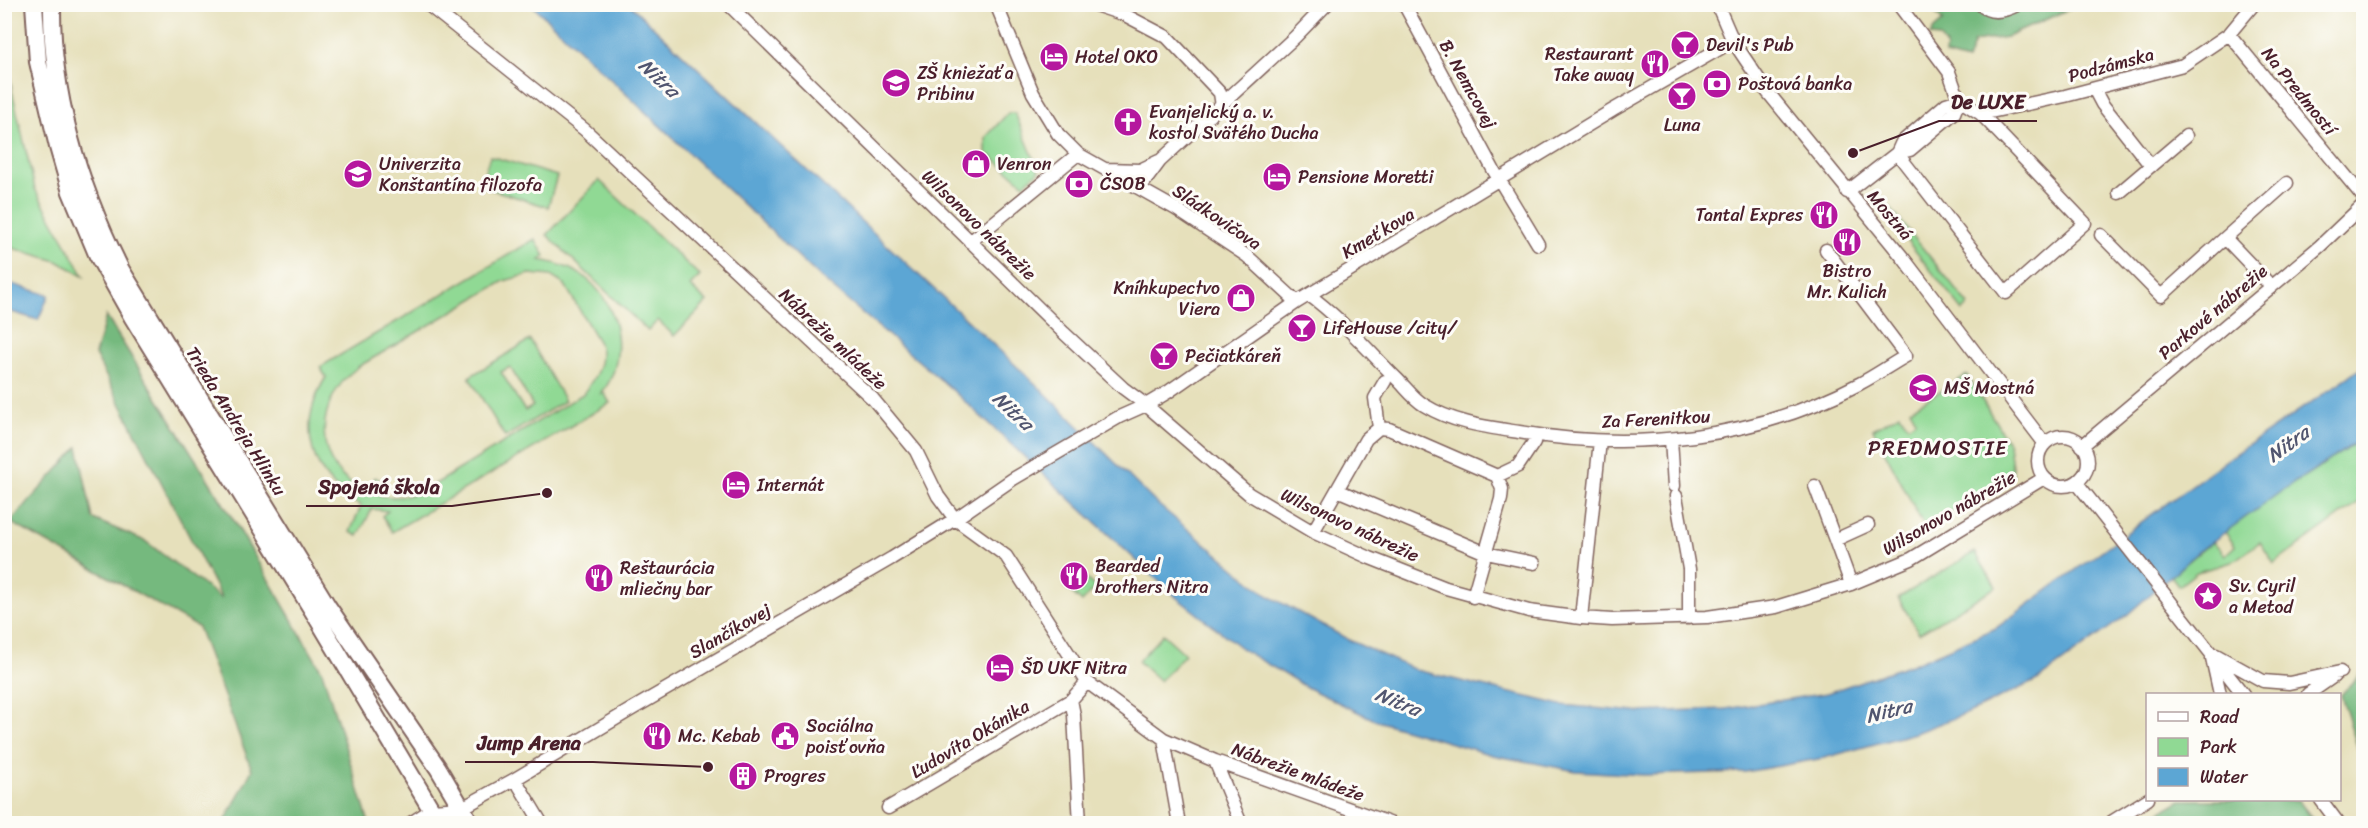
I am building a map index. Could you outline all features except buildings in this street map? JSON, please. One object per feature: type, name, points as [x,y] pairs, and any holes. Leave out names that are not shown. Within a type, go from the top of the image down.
[{"type":"main road","name":"Trieda Andreja Hlinku","points":[[34,4],[38,62],[58,147],[71,192],[97,254],[133,318],[313,610],[435,817]]},
{"type":"main road","name":"Trieda Andreja Hlinku","points":[[52,4],[54,61],[71,141],[99,224],[121,270],[328,607],[438,768],[471,824]]},
{"type":"street","name":"Nábrežie mládeže","points":[[427,4],[585,130],[873,399],[915,451],[938,496],[955,519],[1006,556],[1087,682],[1164,739],[1215,761],[1392,824]]},
{"type":"street","name":"Wilsonovo nábrežie","points":[[729,4],[970,242],[1123,388],[1249,494],[1313,532],[1370,558],[1446,588],[1529,612],[1612,620],[1689,618],[1776,607],[1851,584],[1928,549],[2044,478]]},
{"type":"street","points":[[738,15],[748,4]]},
{"type":"street","name":"Sládkovičova","points":[[996,4],[1033,93],[1058,134],[1078,154],[1140,188],[1247,256],[1297,302]]},
{"type":"street","points":[[1092,4],[1126,10],[1167,37],[1220,93],[1222,106]]},
{"type":"street","points":[[1140,188],[1160,161],[1222,106],[1327,4]]},
{"type":"street","name":"B. Nemcovej","points":[[1404,4],[1500,180],[1538,244]]},
{"type":"street","name":"Mostná","points":[[1717,4],[1733,41],[1780,109],[1904,259],[2045,444]]},
{"type":"street","points":[[1897,153],[2006,293],[2085,223],[1981,114],[1959,100],[1949,72],[1898,4]]},
{"type":"street","points":[[1980,4],[1984,9],[1998,12],[2019,4]]},
{"type":"street","name":"Podzámska","points":[[1981,114],[2094,89],[2183,65],[2229,34],[2254,4]]},
{"type":"street","name":"Na Predmostí","points":[[2229,34],[2364,198]]},
{"type":"street","name":"Kmeťkova","points":[[1012,479],[1107,424],[1146,405],[1297,302],[1613,110],[1733,41]]},
{"type":"street","points":[[2094,89],[2102,104],[2151,166]]},
{"type":"street","points":[[1847,192],[1897,153],[1902,142],[1946,104],[1959,100]]},
{"type":"street","points":[[2120,193],[2186,136]]},
{"type":"street","points":[[970,242],[1078,154]]},
{"type":"street","points":[[1103,169],[1140,170],[1160,161]]},
{"type":"street","points":[[2100,235],[2161,296],[2287,183]]},
{"type":"street","name":"Parkové nábrežie","points":[[2082,446],[2320,246],[2364,204]]},
{"type":"street","points":[[2225,238],[2271,286]]},
{"type":"street","name":"Za Ferenitkou","points":[[1309,295],[1331,312],[1423,404],[1452,419],[1536,435],[1600,441],[1671,439],[1726,432],[1810,407],[1860,384],[1906,356],[1826,250]]},
{"type":"street","points":[[1379,428],[1376,398],[1385,381]]},
{"type":"street","points":[[1313,532],[1366,439],[1379,428],[1389,429],[1497,476],[1502,489],[1473,597]]},
{"type":"street","points":[[2062,436],[2072,438],[2082,446],[2087,453],[2088,465],[2085,474],[2077,483],[2060,486],[2044,478],[2038,462],[2045,444],[2053,438],[2062,436]]},
{"type":"street","points":[[1671,439],[1675,491],[1689,569],[1689,618]]},
{"type":"street","points":[[1581,618],[1600,441]]},
{"type":"street","points":[[1497,476],[1518,466],[1534,442]]},
{"type":"street","name":"Slančíkovej","points":[[462,808],[955,519],[1012,479]]},
{"type":"street","points":[[2077,483],[2242,693]]},
{"type":"street","points":[[1815,486],[1851,584]]},
{"type":"street","points":[[1337,490],[1486,553],[1534,563]]},
{"type":"street","points":[[1835,540],[1868,525]]},
{"type":"street","points":[[2210,651],[2263,681],[2289,683],[2340,672]]},
{"type":"street","points":[[2210,651],[2220,693]]},
{"type":"street","points":[[2309,693],[2340,672]]},
{"type":"street","points":[[2325,693],[2340,672]]},
{"type":"street","name":"Ľudovíta Okánika","points":[[888,808],[1071,700],[1087,682]]},
{"type":"street","points":[[1071,700],[1074,716],[1080,824]]},
{"type":"street","points":[[1164,739],[1179,824]]},
{"type":"street","name":"Nábrežie mládeže","points":[[1215,761],[1241,824]]},
{"type":"street","points":[[515,779],[542,824]]},
{"type":"street","points":[[2108,824],[2146,800]]},
{"type":"street","points":[[2322,801],[2339,824]]},
{"type":"street","points":[[409,824],[462,808]]},
{"type":"street","points":[[445,824],[462,808]]},
{"type":"street","name":"Nábrežie mládeže","points":[[1358,824],[1370,816]]},
{"type":"green space","points":[[1928,5],[1967,5],[1997,17],[2025,5],[2078,5],[2007,37],[1974,42],[1967,61],[1945,55],[1946,46],[1939,37],[1930,36],[1943,21]]},
{"type":"green space","points":[[4,31],[12,91],[35,189],[84,276],[57,261],[5,246]]},
{"type":"green space","points":[[1008,113],[1015,113],[1039,171],[1024,184],[986,152],[986,137]]},
{"type":"green space","points":[[490,156],[557,176],[548,207],[480,186]]},
{"type":"green space","points":[[599,180],[700,276],[690,286],[707,302],[674,336],[658,320],[648,331],[547,235]]},
{"type":"green space","points":[[1878,193],[1969,305],[1963,311],[1874,199]]},
{"type":"green space","points":[[535,239],[545,256],[540,260],[559,264],[576,272],[598,290],[607,304],[617,334],[618,350],[615,365],[610,380],[601,394],[604,393],[610,403],[392,532],[382,516],[388,511],[372,509],[358,536],[350,532],[361,506],[330,481],[319,466],[313,450],[310,433],[311,415],[326,377],[320,367]],"holes":[[[530,274],[551,276],[565,285],[601,350],[600,364],[595,377],[583,394],[422,492],[390,497],[379,495],[385,483],[375,477],[368,492],[349,482],[336,468],[327,452],[324,434],[326,416],[332,398],[343,381],[358,367],[504,281]]]},
{"type":"green space","points":[[106,316],[236,524],[322,671],[369,823],[224,823],[252,770],[198,627],[10,522],[78,447],[93,519],[145,541],[222,599],[95,355]]},
{"type":"green space","points":[[530,340],[565,401],[505,437],[469,377]],"holes":[[[510,367],[533,406],[525,411],[501,372]]]},
{"type":"green space","points":[[1967,375],[2009,444],[2013,475],[1925,528],[1873,429],[1900,414],[1908,426],[1916,420],[1910,409]]},
{"type":"green space","points":[[2363,438],[2363,499],[2274,564],[2260,542],[2232,562],[2197,572],[2179,586],[2171,576],[2213,541],[2225,555],[2235,546],[2225,532],[2283,490]]},
{"type":"green space","points":[[1975,552],[1996,587],[1919,633],[1898,598]]},
{"type":"green space","points":[[1079,572],[1095,587],[1082,602],[1065,587]]},
{"type":"green space","points":[[1163,634],[1185,654],[1160,681],[1138,661]]},
{"type":"green space","points":[[2363,670],[2363,765],[2341,695]]},
{"type":"green space","points":[[2179,801],[2299,801],[2316,823],[2141,823]]},
{"type":"water","name":"Nitra","points":[[532,5],[630,5],[1042,390],[1155,502],[1267,595],[1351,641],[1416,670],[1561,705],[1637,712],[1726,709],[1827,693],[1920,661],[1996,628],[2225,461],[2363,367],[2363,438],[2283,490],[2198,552],[2127,615],[2039,679],[1975,710],[1915,733],[1824,758],[1745,772],[1644,775],[1576,771],[1492,755],[1377,721],[1308,688],[1245,651],[1177,598],[948,386],[822,279]]},
{"type":"water","points":[[5,282],[49,295],[38,320],[5,310]]},
{"type":"place","name":"Devil's Pub","points":[[1685,45]]},
{"type":"place","name":"Hotel OKO","points":[[1054,57]]},
{"type":"place","name":"Restaurant Take away","points":[[1655,64]]},
{"type":"place","name":"ZŠ kniežaťa Pribinu","points":[[896,83]]},
{"type":"place","name":"Poštová banka","points":[[1717,84]]},
{"type":"place","name":"Luna","points":[[1682,96]]},
{"type":"place","name":"Evanjelický a. v. kostol Svätého Ducha","points":[[1128,122]]},
{"type":"place","name":"De LUXE","points":[[1853,153]]},
{"type":"place","name":"Venron","points":[[976,164]]},
{"type":"place","name":"Univerzita Konštantína filozofa","points":[[358,174]]},
{"type":"place","name":"Pensione Moretti","points":[[1277,177]]},
{"type":"place","name":"ČSOB","points":[[1079,184]]},
{"type":"place","name":"Tantal Expres","points":[[1824,215]]},
{"type":"place","name":"Bistro Mr. Kulich","points":[[1847,242]]},
{"type":"place","name":"Kníhkupectvo Viera","points":[[1241,298]]},
{"type":"place","name":"LifeHouse /city/","points":[[1302,328]]},
{"type":"place","name":"Pečiatkáreň","points":[[1164,356]]},
{"type":"place","name":"MŠ Mostná","points":[[1923,388]]},
{"type":"place","name":"Internát","points":[[736,485]]},
{"type":"place","name":"Spojená škola","points":[[547,493]]},
{"type":"place","name":"Bearded brothers Nitra","points":[[1074,576]]},
{"type":"place","name":"Reštaurácia mliečny bar","points":[[599,578]]},
{"type":"place","name":"Sv. Cyril a Metod","points":[[2208,596]]},
{"type":"place","name":"ŠD UKF Nitra","points":[[1000,668]]},
{"type":"place","name":"Mc. Kebab","points":[[657,736]]},
{"type":"place","name":"Sociálna poisťovňa","points":[[785,736]]},
{"type":"place","name":"Jump Arena","points":[[708,767]]},
{"type":"place","name":"Progres","points":[[743,776]]},
{"type":"district","name":"PREDMOSTIE","points":[[1938,448]]}]
